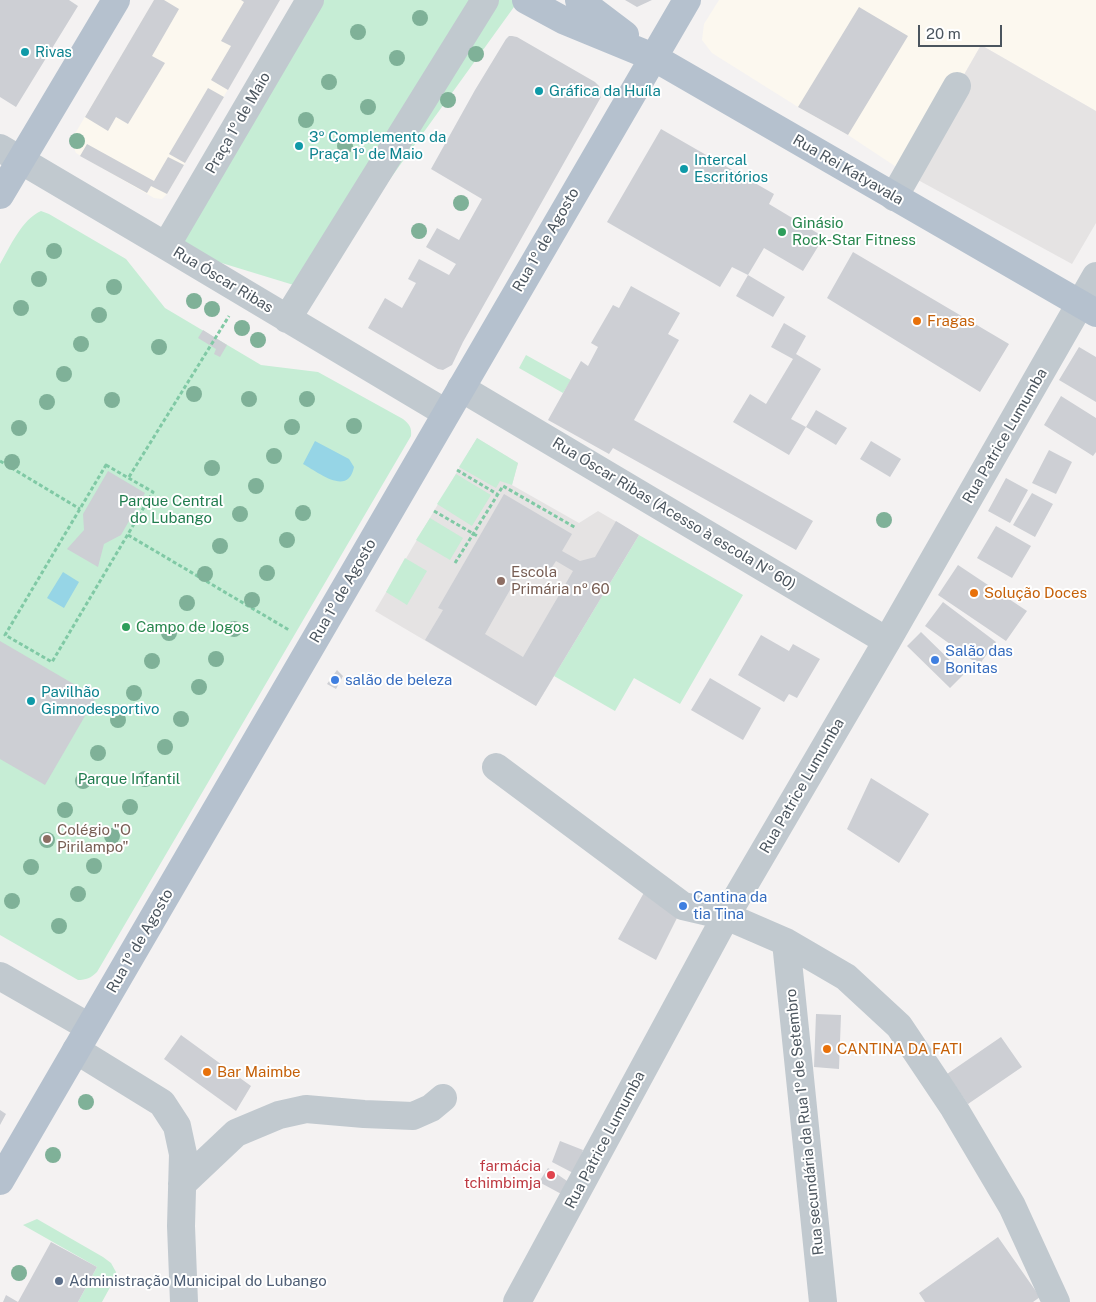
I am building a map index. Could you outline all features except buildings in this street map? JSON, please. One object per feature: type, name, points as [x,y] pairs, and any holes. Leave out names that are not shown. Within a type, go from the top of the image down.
[{"type":"main road","points":[[0,195],[10,155],[116,0]]},
{"type":"main road","points":[[526,0],[563,20],[653,58]]},
{"type":"main road","points":[[579,0],[653,58]]},
{"type":"main road","name":"Rua 1º de Agosto","points":[[0,1181],[686,0]]},
{"type":"main road","name":"Rua Rei Katyavala","points":[[653,58],[1088,308]]},
{"type":"street","name":"Praça 1º de Maio","points":[[166,246],[310,0]]},
{"type":"street","points":[[287,319],[485,0]]},
{"type":"street","points":[[894,197],[957,86]]},
{"type":"street","name":"Rua Óscar Ribas","points":[[10,155],[446,413]]},
{"type":"street","name":"Rua Patrice Lumumba","points":[[517,1302],[726,916],[887,641],[1088,308],[1096,276]]},
{"type":"street","name":"Rua Óscar Ribas (Acesso à escola Nº 60)","points":[[460,388],[887,641]]},
{"type":"street","points":[[496,768],[683,906],[726,916],[786,942],[846,977],[899,1026],[954,1108],[1012,1206],[1056,1302]]},
{"type":"street","name":"Rua secundária da Rua 1º de Setembro","points":[[786,942],[823,1302]]},
{"type":"street","points":[[0,976],[83,1039],[162,1103],[178,1126],[183,1154],[181,1226],[185,1302]]},
{"type":"street","points":[[182,1184],[236,1133],[279,1115],[306,1108],[364,1114],[413,1116],[431,1108],[443,1098]]},
{"type":"path","points":[[130,477],[230,313]]},
{"type":"path","points":[[0,461],[80,508]]},
{"type":"path","points":[[106,465],[130,477],[153,492],[52,662],[6,636],[106,465]]},
{"type":"path","points":[[457,470],[498,494]]},
{"type":"path","points":[[455,564],[503,486],[576,528]]},
{"type":"path","points":[[434,511],[480,537]]},
{"type":"path","points":[[128,535],[296,633]]},
{"type":"shaded area","points":[[154,0],[280,0],[167,194],[162,199],[154,198],[76,153],[72,143],[73,137]]},
{"type":"shaded area","points":[[719,0],[1096,0],[1096,111],[981,45],[907,174],[848,135],[798,107],[712,53],[702,40],[704,24]]},
{"type":"shaded area","points":[[981,45],[1096,111],[1096,223],[1072,264],[907,174]]},
{"type":"shaded area","name":"Escola Primária nº 60","points":[[477,438],[518,463],[512,485],[579,523],[598,511],[639,535],[536,706],[375,611]]},
{"type":"green space","points":[[304,0],[519,0],[310,290],[166,246]]},
{"type":"green space","name":"Parque Central do Lubango","points":[[41,211],[126,259],[165,308],[261,365],[318,372],[403,419],[410,426],[411,430],[411,436],[97,972],[81,980],[0,935],[0,264],[22,227]]},
{"type":"green space","points":[[526,355],[571,380],[563,393],[519,368]]},
{"type":"green space","points":[[477,438],[518,463],[512,485],[500,481],[496,488],[459,467]]},
{"type":"green space","points":[[456,474],[491,495],[472,526],[437,504]]},
{"type":"green space","points":[[430,518],[463,538],[450,560],[416,540]]},
{"type":"green space","points":[[639,535],[743,595],[680,704],[634,678],[615,711],[554,676]]},
{"type":"green space","points":[[405,558],[427,571],[407,605],[386,592]]},
{"type":"green space","points":[[37,1219],[111,1263],[116,1272],[114,1280],[102,1302],[78,1302],[97,1267],[23,1225]]},
{"type":"water","points":[[315,441],[349,459],[354,467],[351,476],[346,480],[332,480],[303,464]]},
{"type":"water","points":[[63,572],[79,582],[64,608],[47,598]]},
{"type":"place","name":"Rivas","points":[[25,52]]},
{"type":"place","name":"Gráfica da Huíla","points":[[539,91]]},
{"type":"place","name":"3º Complemento da Praça 1º de Maio","points":[[299,146]]},
{"type":"place","name":"Intercal Escritórios","points":[[684,169]]},
{"type":"place","name":"Ginásio Rock-Star Fitness","points":[[782,232]]},
{"type":"place","name":"Fragas","points":[[917,321]]},
{"type":"place","name":"Escola Primária nº 60","points":[[501,581]]},
{"type":"place","name":"Solução Doces","points":[[974,593]]},
{"type":"place","name":"Campo de Jogos","points":[[126,627]]},
{"type":"place","name":"Salão das Bonitas","points":[[935,660]]},
{"type":"place","name":"salão de beleza","points":[[335,680]]},
{"type":"place","name":"Pavilhão Gimnodesportivo","points":[[31,701]]},
{"type":"place","name":"Colégio \"O Pirilampo\"","points":[[47,839]]},
{"type":"place","name":"Cantina da tia Tina","points":[[683,906]]},
{"type":"place","name":"CANTINA DA FATI","points":[[827,1049]]},
{"type":"place","name":"Bar Maimbe","points":[[207,1072]]},
{"type":"place","name":"farmácia tchimbimja","points":[[551,1175]]},
{"type":"place","name":"Administração Municipal do Lubango","points":[[59,1281]]},
{"type":"park label","name":"Parque Infantil","points":[[129,779]]}]
